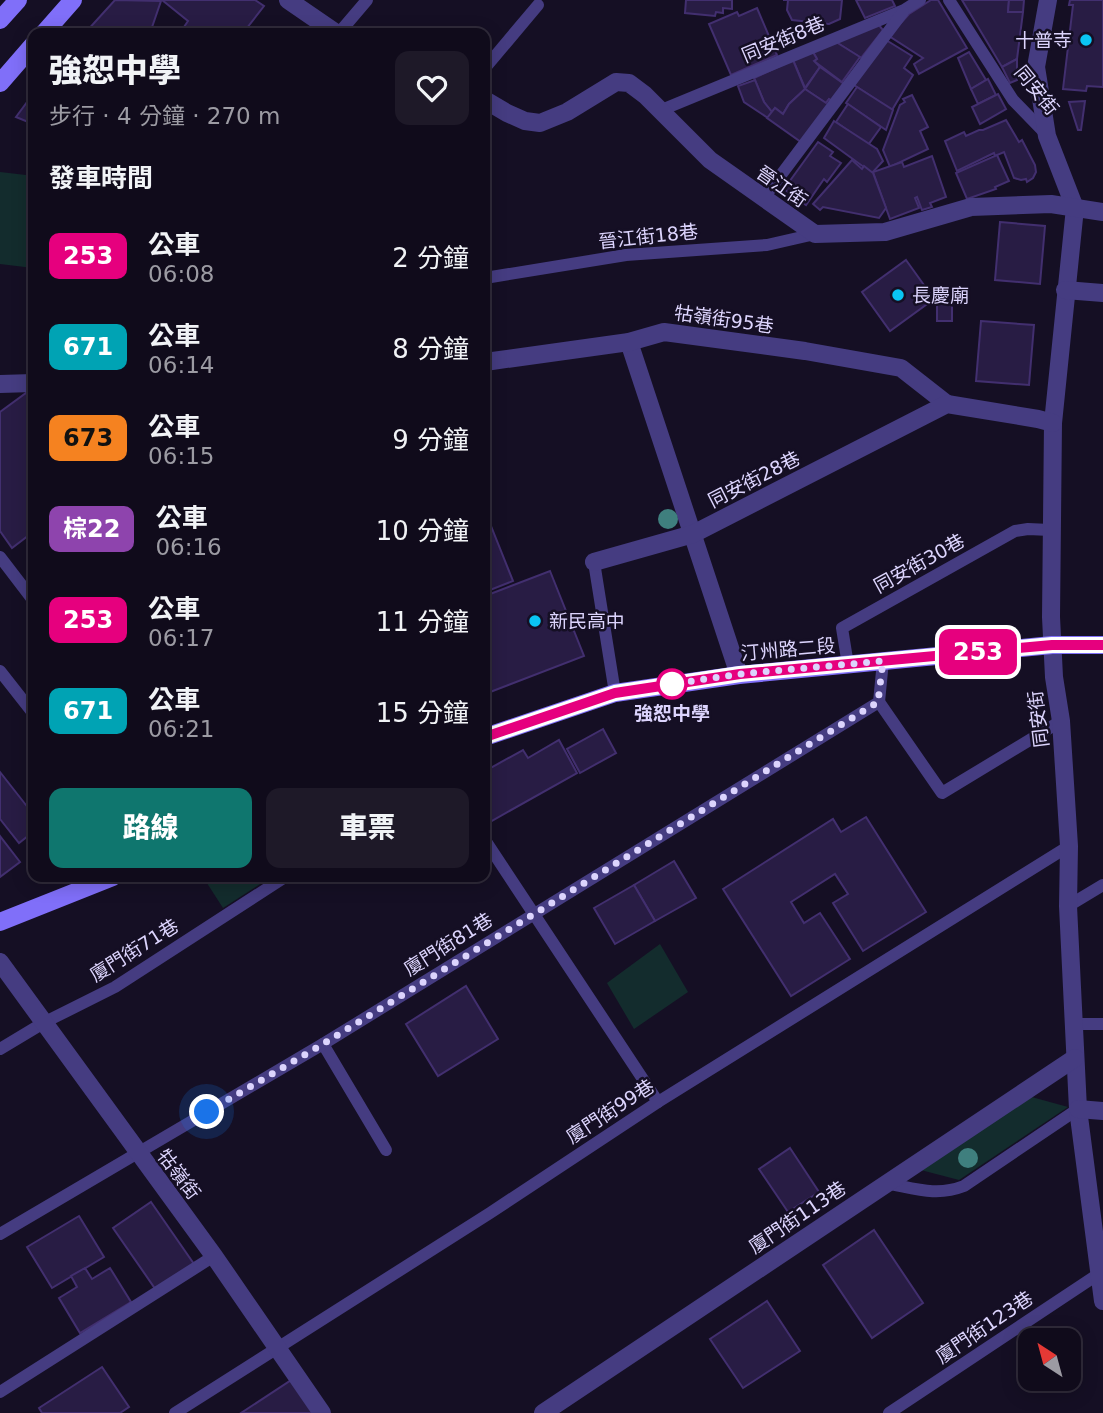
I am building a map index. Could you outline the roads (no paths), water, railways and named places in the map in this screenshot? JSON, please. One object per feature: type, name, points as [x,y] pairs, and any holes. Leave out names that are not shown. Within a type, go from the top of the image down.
[{"type":"street","points":[[0,20],[18,0]]},
{"type":"street","points":[[48,28],[73,0]]},
{"type":"street","points":[[288,0],[330,28]]},
{"type":"street","name":"同安街","points":[[1048,0],[1036,67],[1047,136],[1075,208],[1053,424],[1050,530],[1052,645],[1061,721],[1069,846],[1068,906],[1078,1109],[1103,1301]]},
{"type":"street","points":[[0,83],[28,51]]},
{"type":"street","name":"晉江街","points":[[490,103],[516,117],[540,124],[568,112],[616,82],[629,83],[645,95],[710,160],[815,234],[885,232],[971,206],[1051,204],[1103,212]]},
{"type":"street","points":[[1065,290],[1103,293]]},
{"type":"street","name":"牯嶺街95巷","points":[[490,361],[629,342],[664,331],[901,368],[947,404]]},
{"type":"street","points":[[629,342],[740,674]]},
{"type":"street","points":[[0,384],[28,383]]},
{"type":"street","points":[[947,404],[1038,419],[1053,424]]},
{"type":"street","name":"同安街28巷","points":[[594,562],[692,534],[947,404]]},
{"type":"street","name":"汀州路二段","points":[[490,735],[615,693],[740,674],[1052,645],[1103,645]]},
{"type":"street","points":[[0,922],[100,882]]},
{"type":"street","name":"牯嶺街","points":[[0,962],[214,1256],[322,1413]]},
{"type":"street","name":"廈門街113巷","points":[[542,1413],[1075,1058]]},
{"type":"street","points":[[1078,1109],[1103,1111]]},
{"type":"lane","points":[[342,28],[367,0]]},
{"type":"lane","name":"同安街8巷","points":[[659,111],[904,10],[920,0]]},
{"type":"lane","name":"同安街","points":[[949,0],[1013,100],[1047,136]]},
{"type":"lane","points":[[490,62],[538,5]]},
{"type":"lane","points":[[763,199],[904,10]]},
{"type":"lane","name":"晉江街18巷","points":[[490,277],[626,255],[768,245],[815,234]]},
{"type":"lane","name":"同安街30巷","points":[[848,665],[842,628],[1015,531],[1050,530]]},
{"type":"lane","points":[[0,557],[28,593]]},
{"type":"lane","name":"同安街28巷","points":[[594,562],[615,693]]},
{"type":"lane","points":[[883,661],[878,702],[942,793],[1061,721]]},
{"type":"lane","points":[[0,671],[28,707]]},
{"type":"lane","name":"廈門街81巷","points":[[0,1234],[323,1044],[878,702]]},
{"type":"lane","name":"廈門街99巷","points":[[175,1413],[490,1213],[658,1102],[1069,846]]},
{"type":"lane","points":[[490,848],[658,1102]]},
{"type":"lane","name":"廈門街71巷","points":[[0,1049],[45,1022],[116,987],[277,882]]},
{"type":"lane","points":[[1068,906],[1103,885]]},
{"type":"lane","points":[[1073,1024],[1103,1024]]},
{"type":"lane","points":[[323,1044],[386,1150]]},
{"type":"lane","points":[[885,1183],[932,1192],[956,1189],[1078,1109]]},
{"type":"lane","points":[[0,1392],[214,1256]]},
{"type":"lane","name":"廈門街123巷","points":[[890,1413],[1100,1273]]},
{"type":"place","name":"十普寺","points":[[1086,40]]},
{"type":"place","name":"長慶廟","points":[[898,295]]},
{"type":"place","name":"新民高中","points":[[535,621]]},
{"type":"place","name":"強恕中學","points":[[672,684]]}]
